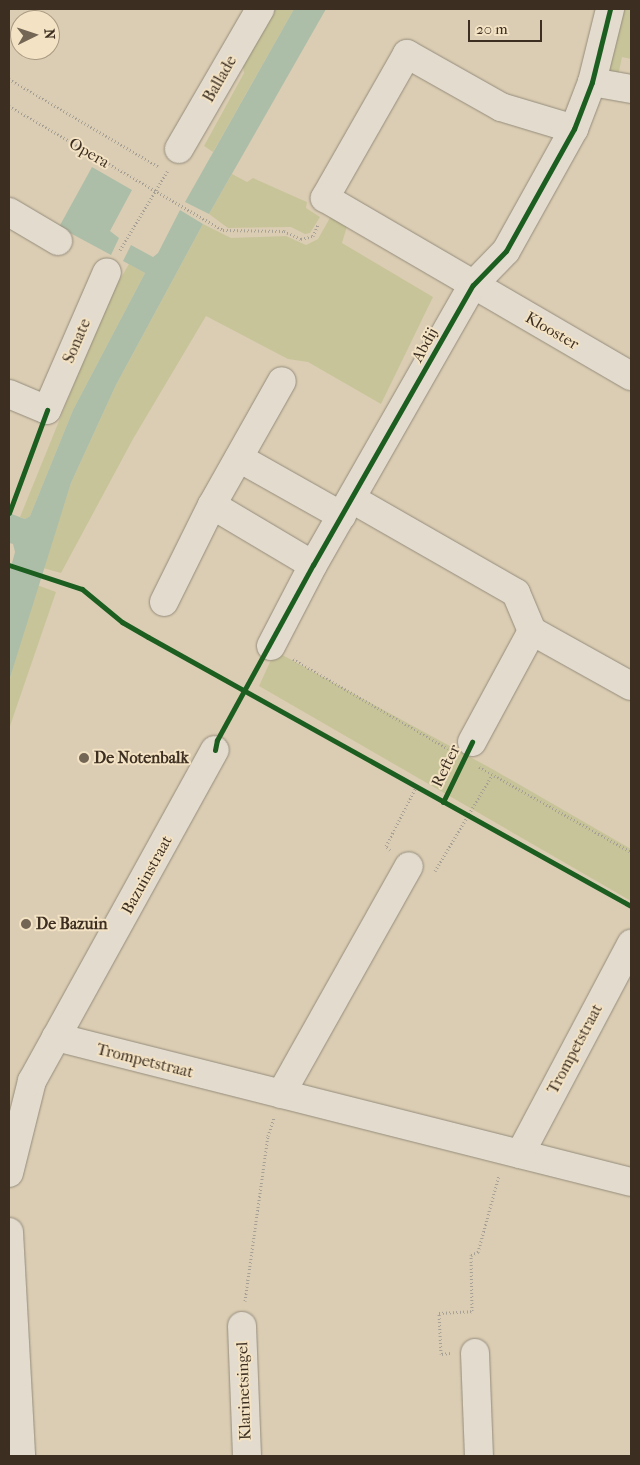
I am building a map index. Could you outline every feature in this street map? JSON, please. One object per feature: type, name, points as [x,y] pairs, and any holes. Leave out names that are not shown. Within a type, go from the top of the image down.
[{"type":"street","name":"Ballade","points":[[173,160],[260,9]]},
{"type":"street","name":"Abdij","points":[[271,646],[313,565],[473,285],[506,251],[574,129],[592,82],[610,9]]},
{"type":"street","points":[[473,285],[325,198],[407,54],[501,107],[574,129]]},
{"type":"street","points":[[592,82],[631,89]]},
{"type":"street","points":[[9,212],[58,241]]},
{"type":"street","name":"Sonate","points":[[9,394],[47,410],[107,272]]},
{"type":"street","name":"Klooster","points":[[473,285],[631,376]]},
{"type":"street","points":[[164,602],[212,505],[282,381]]},
{"type":"street","points":[[239,458],[347,508],[516,593],[532,631],[631,686]]},
{"type":"street","points":[[212,505],[313,565]]},
{"type":"street","name":"Refter","points":[[472,742],[532,631]]},
{"type":"street","name":"Bazuinstraat","points":[[9,1173],[32,1081],[215,750]]},
{"type":"street","points":[[281,1094],[409,866]]},
{"type":"street","name":"Trompetstraat","points":[[513,1152],[631,944]]},
{"type":"street","name":"Trompetstraat","points":[[56,1037],[631,1182]]},
{"type":"street","points":[[9,1232],[21,1456]]},
{"type":"street","name":"Klarinetsingel","points":[[242,1326],[247,1456]]},
{"type":"street","points":[[475,1353],[479,1456]]},
{"type":"path","points":[[107,272],[173,160]]},
{"type":"path","points":[[416,787],[386,846],[409,866],[437,872],[492,775]]},
{"type":"path","points":[[408,782],[423,791]]},
{"type":"path","points":[[462,813],[477,822]]},
{"type":"path","points":[[242,1326],[268,1136],[281,1094]]},
{"type":"path","points":[[475,1353],[441,1354],[439,1313],[472,1311],[471,1254],[478,1252],[513,1152]]},
{"type":"shaded area","points":[[272,9],[294,9],[213,152],[204,146],[244,73],[240,51]]},
{"type":"shaded area","points":[[294,9],[326,9],[209,214],[185,202]]},
{"type":"shaded area","points":[[619,9],[631,9],[631,59],[622,57],[618,76],[607,72]]},
{"type":"shaded area","points":[[92,167],[132,190],[110,231],[119,238],[111,255],[59,227]]},
{"type":"shaded area","points":[[232,174],[247,182],[253,178],[307,202],[306,208],[320,217],[310,233],[305,234],[291,227],[228,228],[209,214]]},
{"type":"shaded area","points":[[180,210],[203,224],[116,385],[71,483],[9,681],[9,574],[15,552],[13,544],[9,543],[9,513],[25,519],[30,516],[73,410],[145,273],[123,261],[131,245],[153,257],[158,253]]},
{"type":"shaded area","points":[[331,216],[348,223],[342,243],[433,297],[381,404],[308,362],[288,359],[206,316],[133,439],[61,573],[43,568],[71,483],[116,385],[203,224],[231,238],[286,236],[306,245],[318,239]]},
{"type":"shaded area","points":[[129,264],[145,273],[73,410],[30,516],[25,519],[20,517],[109,298]]},
{"type":"shaded area","points":[[37,585],[56,592],[9,729],[9,681]]},
{"type":"shaded area","points":[[275,651],[494,770],[631,849],[631,901],[259,686]]},
{"type":"cycle path","points":[[215,750],[217,740],[313,565],[473,285],[506,251],[574,129],[592,82],[610,9]]},
{"type":"cycle path","points":[[9,513],[47,410]]},
{"type":"cycle path","points":[[9,565],[82,589],[122,622],[631,906]]},
{"type":"cycle path","points":[[443,802],[472,742]]},
{"type":"place","name":"De Notenbalk","points":[[84,758]]},
{"type":"place","name":"De Bazuin","points":[[26,924]]}]
